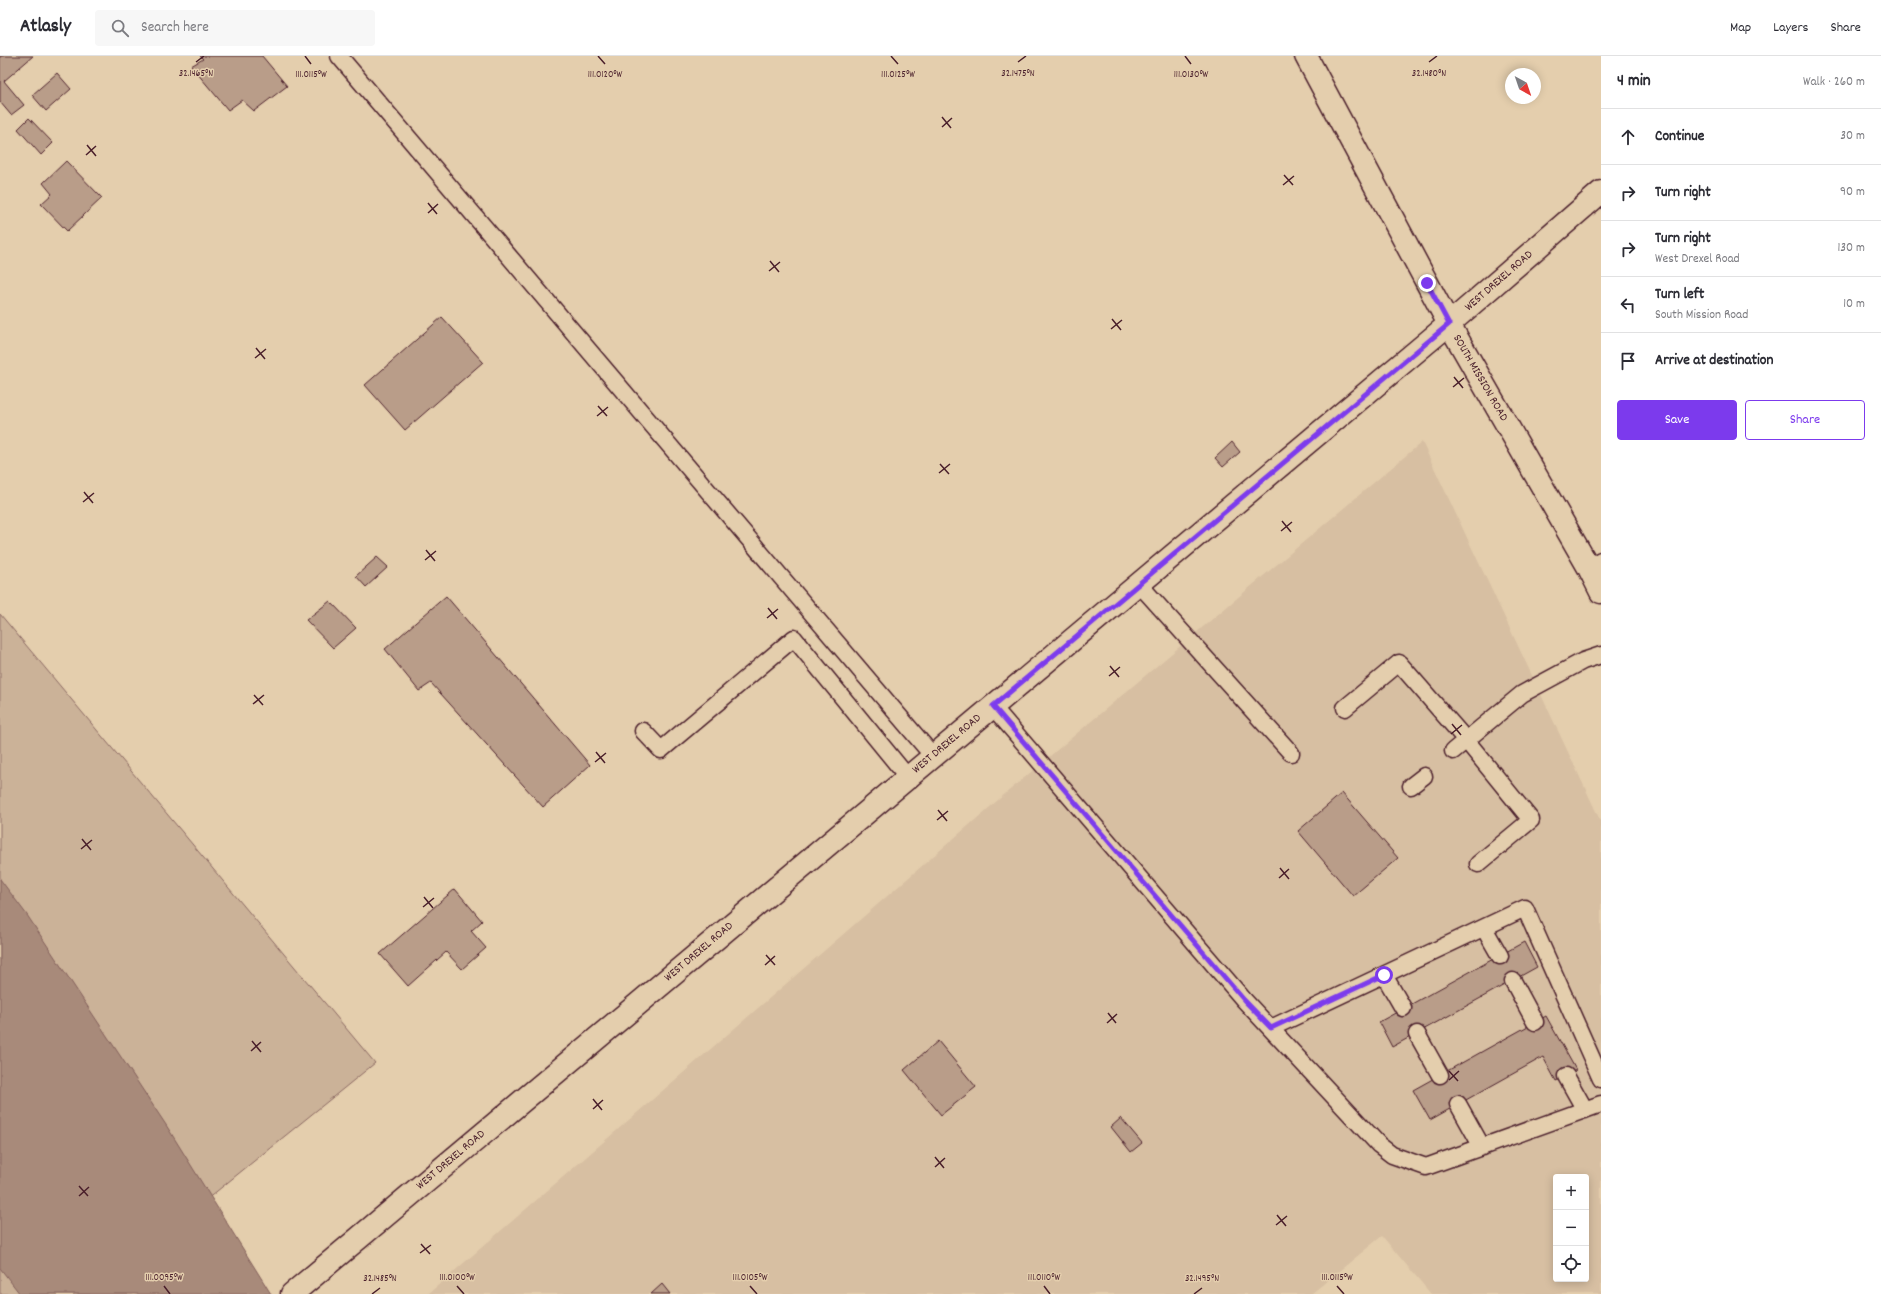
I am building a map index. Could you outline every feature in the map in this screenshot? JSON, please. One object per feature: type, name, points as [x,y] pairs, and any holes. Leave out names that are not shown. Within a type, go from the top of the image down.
[{"type":"street","name":"SOUTH MISSION ROAD","points":[[1306,56],[1449,324],[1595,564],[1601,592]]},
{"type":"street","name":"WEST DREXEL ROAD","points":[[292,1294],[909,779],[933,756],[1449,324],[1601,192]]},
{"type":"lane","points":[[339,56],[933,756]]},
{"type":"lane","points":[[1139,584],[1291,753]]},
{"type":"lane","points":[[643,731],[661,750],[794,638],[909,779]]},
{"type":"lane","points":[[1453,751],[1522,694],[1583,661],[1601,655]]},
{"type":"lane","points":[[1345,708],[1398,663],[1466,740],[1531,820],[1478,864]]},
{"type":"lane","points":[[993,706],[1244,1000],[1392,1155],[1426,1167],[1601,1104]]},
{"type":"lane","points":[[1411,786],[1424,776]]},
{"type":"lane","points":[[1271,1028],[1524,908],[1601,1079]]},
{"type":"lane","points":[[1484,928],[1500,956]]},
{"type":"lane","points":[[1384,975],[1403,1008]]},
{"type":"lane","points":[[1513,981],[1535,1022]]},
{"type":"lane","points":[[1417,1034],[1440,1075]]},
{"type":"lane","points":[[1566,1076],[1585,1110]]},
{"type":"lane","points":[[1458,1104],[1482,1147]]},
{"type":"shaded area","points":[[1422,442],[1601,822],[1601,1294],[1431,1294],[1382,1236],[1311,1294],[428,1294],[1005,794]]},
{"type":"shaded area","points":[[0,614],[375,1063],[90,1294],[0,1294]]},
{"type":"shaded area","points":[[0,879],[27,915],[166,1125],[271,1294],[20,1294],[0,1268]]},
{"type":"building","points":[[0,56],[33,56],[4,81],[24,105],[11,115],[0,102]]},
{"type":"building","points":[[200,56],[262,56],[287,86],[254,111],[242,100],[228,110],[191,66],[203,59]]},
{"type":"building","points":[[57,73],[71,89],[46,111],[32,95]]},
{"type":"building","points":[[29,118],[53,143],[41,155],[18,129]]},
{"type":"building","points":[[66,161],[102,198],[67,231],[41,204],[52,194],[43,183]]},
{"type":"building","points":[[442,317],[483,362],[405,430],[365,385]]},
{"type":"building","points":[[1232,442],[1240,452],[1223,467],[1215,458]]},
{"type":"building","points":[[377,557],[388,567],[366,587],[356,576]]},
{"type":"building","points":[[446,596],[590,765],[543,807],[431,683],[419,691],[385,649]]},
{"type":"building","points":[[330,601],[356,628],[333,648],[306,620]]},
{"type":"building","points":[[1342,793],[1398,858],[1353,896],[1298,831]]},
{"type":"building","points":[[455,889],[482,921],[471,931],[486,948],[462,969],[446,952],[408,986],[380,954]]},
{"type":"building","points":[[1524,942],[1537,967],[1392,1047],[1379,1022]]},
{"type":"building","points":[[1546,1016],[1576,1070],[1556,1081],[1543,1057],[1430,1120],[1413,1090]]},
{"type":"building","points":[[938,1041],[976,1087],[941,1115],[904,1070]]},
{"type":"building","points":[[1121,1118],[1142,1143],[1131,1152],[1111,1127]]},
{"type":"building","points":[[662,1284],[670,1294],[651,1294]]},
{"type":"route","points":[[1384,975],[1271,1028],[1244,1000],[993,706],[1449,324],[1427,283]]}]
